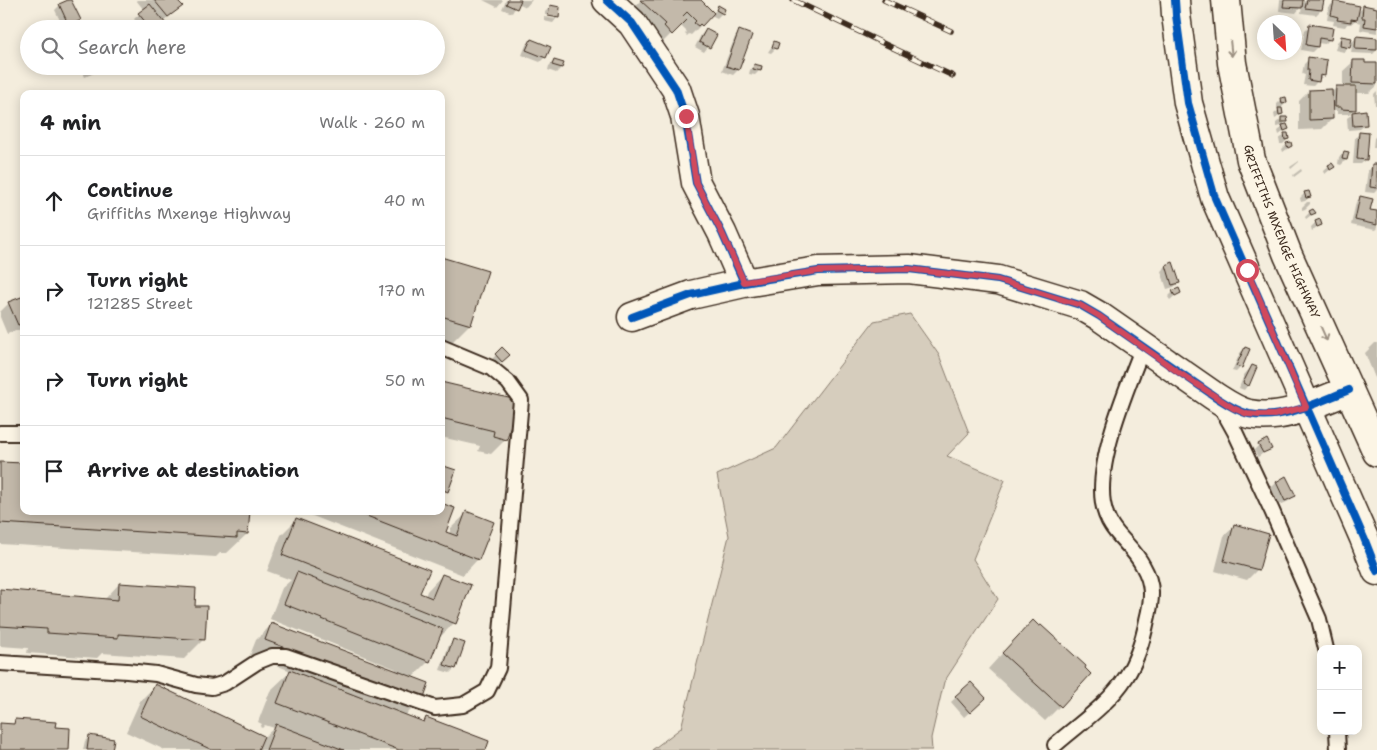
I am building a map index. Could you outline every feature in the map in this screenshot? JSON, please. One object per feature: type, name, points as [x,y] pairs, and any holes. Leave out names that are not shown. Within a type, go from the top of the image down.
[{"type":"street","points":[[607,0],[632,24],[676,89],[686,116],[696,183],[722,233],[744,282]]},
{"type":"street","points":[[1175,0],[1188,102],[1216,198],[1306,407],[1371,538],[1377,571]]},
{"type":"street","name":"GRIFFITHS MXENGE HIGHWAY","points":[[1226,0],[1232,63],[1251,160],[1288,255],[1377,452]]},
{"type":"street","points":[[632,317],[691,295],[744,282],[818,271],[909,269],[998,280],[1080,305],[1099,316],[1214,396],[1247,414],[1274,415],[1306,407],[1349,390]]},
{"type":"lane","points":[[1056,745],[1106,701],[1126,678],[1138,655],[1150,611],[1152,591],[1146,572],[1142,563],[1108,521],[1103,503],[1102,484],[1105,462],[1117,417],[1143,347]]},
{"type":"lane","points":[[0,663],[156,674],[212,686],[224,683],[258,662],[272,656],[286,656],[435,708],[463,705],[487,691],[498,668],[521,400],[508,382],[491,368],[445,349]]},
{"type":"lane","points":[[1214,396],[1235,432],[1272,511],[1319,618],[1325,645]]},
{"type":"lane","points":[[0,433],[20,433]]},
{"type":"lane","points":[[1338,735],[1338,750]]},
{"type":"shaded area","points":[[910,314],[939,355],[969,433],[947,456],[1005,480],[973,559],[998,599],[944,682],[931,738],[932,750],[652,750],[681,728],[729,536],[717,475],[776,448],[874,321]]},
{"type":"building","points":[[71,0],[81,20],[66,20],[59,4]]},
{"type":"building","points":[[154,0],[177,0],[183,6],[168,17]]},
{"type":"building","points":[[508,0],[521,0],[517,9],[506,4]]},
{"type":"building","points":[[640,0],[701,0],[714,13],[702,26],[700,24],[698,26],[694,23],[696,21],[687,12],[683,16],[687,20],[672,35],[664,26],[666,24]]},
{"type":"building","points":[[1284,0],[1303,0],[1302,8],[1283,7]]},
{"type":"building","points":[[1307,0],[1324,0],[1322,10],[1305,8]]},
{"type":"building","points":[[1334,1],[1360,6],[1357,20],[1351,19],[1351,22],[1337,20],[1338,17],[1331,15]]},
{"type":"building","points":[[150,4],[163,20],[144,20],[138,13]]},
{"type":"building","points":[[550,5],[560,7],[559,18],[548,16]]},
{"type":"building","points":[[718,5],[725,9],[723,14],[716,10]]},
{"type":"building","points":[[1363,5],[1377,8],[1377,28],[1364,26],[1365,18],[1362,18]]},
{"type":"building","points":[[1309,24],[1333,28],[1331,40],[1319,38],[1318,47],[1306,45]]},
{"type":"building","points":[[706,29],[717,35],[710,48],[699,42]]},
{"type":"building","points":[[739,30],[752,35],[739,70],[726,66]]},
{"type":"building","points":[[1341,36],[1352,38],[1350,48],[1340,46]]},
{"type":"building","points":[[1356,36],[1377,38],[1377,50],[1355,49]]},
{"type":"building","points":[[531,39],[551,47],[546,58],[526,50]]},
{"type":"building","points":[[774,41],[779,43],[777,49],[772,47]]},
{"type":"building","points":[[1308,57],[1327,60],[1325,76],[1320,75],[1319,82],[1308,80]]},
{"type":"building","points":[[554,60],[564,63],[562,68],[552,65]]},
{"type":"building","points":[[1353,60],[1377,63],[1377,84],[1352,83]]},
{"type":"building","points":[[754,64],[762,66],[761,71],[753,69]]},
{"type":"building","points":[[1336,86],[1356,86],[1356,110],[1335,107]]},
{"type":"building","points":[[1332,89],[1333,119],[1309,120],[1309,90]]},
{"type":"building","points":[[1286,97],[1287,103],[1282,104],[1281,98]]},
{"type":"building","points":[[1278,108],[1282,108],[1283,114],[1279,115]]},
{"type":"building","points":[[1366,110],[1367,125],[1353,126],[1352,112]]},
{"type":"building","points":[[1281,117],[1287,117],[1288,122],[1281,122]]},
{"type":"building","points":[[1287,124],[1289,129],[1284,131],[1282,125]]},
{"type":"building","points":[[1359,132],[1369,133],[1367,160],[1357,159]]},
{"type":"building","points":[[1284,133],[1288,133],[1289,139],[1285,140]]},
{"type":"building","points":[[1291,142],[1292,146],[1288,148],[1286,143]]},
{"type":"building","points":[[1344,151],[1349,152],[1347,160],[1342,159]]},
{"type":"building","points":[[1332,163],[1335,167],[1330,170],[1328,165]]},
{"type":"building","points":[[1372,164],[1377,164],[1377,188],[1370,187]]},
{"type":"building","points":[[1309,191],[1311,197],[1306,198],[1304,192]]},
{"type":"building","points":[[1360,196],[1373,199],[1370,210],[1377,211],[1377,225],[1355,220]]},
{"type":"building","points":[[1313,209],[1316,213],[1311,215],[1309,211]]},
{"type":"building","points":[[1320,219],[1322,225],[1317,227],[1315,221]]},
{"type":"building","points":[[445,258],[488,271],[471,325],[445,317]]},
{"type":"building","points":[[1173,262],[1180,283],[1172,285],[1166,265]]},
{"type":"building","points":[[1179,288],[1181,293],[1175,296],[1172,291]]},
{"type":"building","points":[[20,298],[20,324],[18,325],[8,302]]},
{"type":"building","points":[[502,347],[510,355],[502,362],[495,354]]},
{"type":"building","points":[[1245,347],[1250,349],[1242,368],[1236,366]]},
{"type":"building","points":[[1252,365],[1257,367],[1249,386],[1243,383]]},
{"type":"building","points":[[445,383],[517,400],[507,440],[493,436],[494,431],[445,419]]},
{"type":"building","points":[[1267,439],[1272,449],[1263,453],[1258,444]]},
{"type":"building","points":[[0,462],[20,463],[20,515],[250,515],[248,534],[237,533],[237,538],[0,523]]},
{"type":"building","points":[[445,466],[456,470],[448,492],[445,491]]},
{"type":"building","points":[[1286,476],[1296,496],[1285,501],[1276,482]]},
{"type":"building","points":[[445,504],[455,508],[446,532],[457,536],[466,511],[494,522],[479,560],[364,515],[445,515]]},
{"type":"building","points":[[296,518],[430,570],[420,593],[432,598],[442,574],[471,585],[456,624],[282,555]]},
{"type":"building","points":[[1234,524],[1269,534],[1259,570],[1224,561]]},
{"type":"building","points":[[297,572],[443,629],[430,662],[284,604]]},
{"type":"building","points":[[119,583],[196,588],[195,606],[207,606],[205,640],[118,634],[118,638],[47,633],[47,629],[0,626],[0,589],[118,600]]},
{"type":"building","points":[[1033,620],[1086,666],[1085,668],[1091,674],[1061,707],[1002,653]]},
{"type":"building","points":[[271,623],[429,683],[423,700],[265,640]]},
{"type":"building","points":[[453,639],[465,643],[456,669],[444,665]]},
{"type":"building","points":[[290,670],[424,722],[426,717],[489,741],[486,750],[399,750],[277,703]]},
{"type":"building","points":[[971,682],[986,698],[970,713],[955,696]]},
{"type":"building","points":[[155,684],[264,736],[258,750],[212,750],[140,716]]},
{"type":"building","points":[[15,719],[56,722],[55,727],[70,728],[69,750],[0,750],[0,723],[14,724]]},
{"type":"building","points":[[276,724],[344,750],[266,750]]},
{"type":"building","points":[[89,735],[114,739],[112,750],[87,750]]},
{"type":"railway","points":[[793,0],[953,76]]},
{"type":"railway","points":[[884,0],[951,31]]},
{"type":"cycle path","points":[[607,0],[632,23],[676,89],[685,116],[696,183],[722,233],[744,283]]},
{"type":"cycle path","points":[[1175,0],[1188,103],[1215,198],[1377,571]]},
{"type":"cycle path","points":[[632,317],[691,295],[744,283],[818,271],[909,269],[998,280],[1080,305],[1099,316],[1222,401],[1244,413],[1262,415],[1287,413],[1313,405],[1349,390]]},
{"type":"route","points":[[686,116],[696,183],[722,233],[744,282],[818,271],[873,269],[909,269],[998,280],[1080,305],[1233,408],[1247,414],[1274,415],[1306,407],[1247,270]]}]
